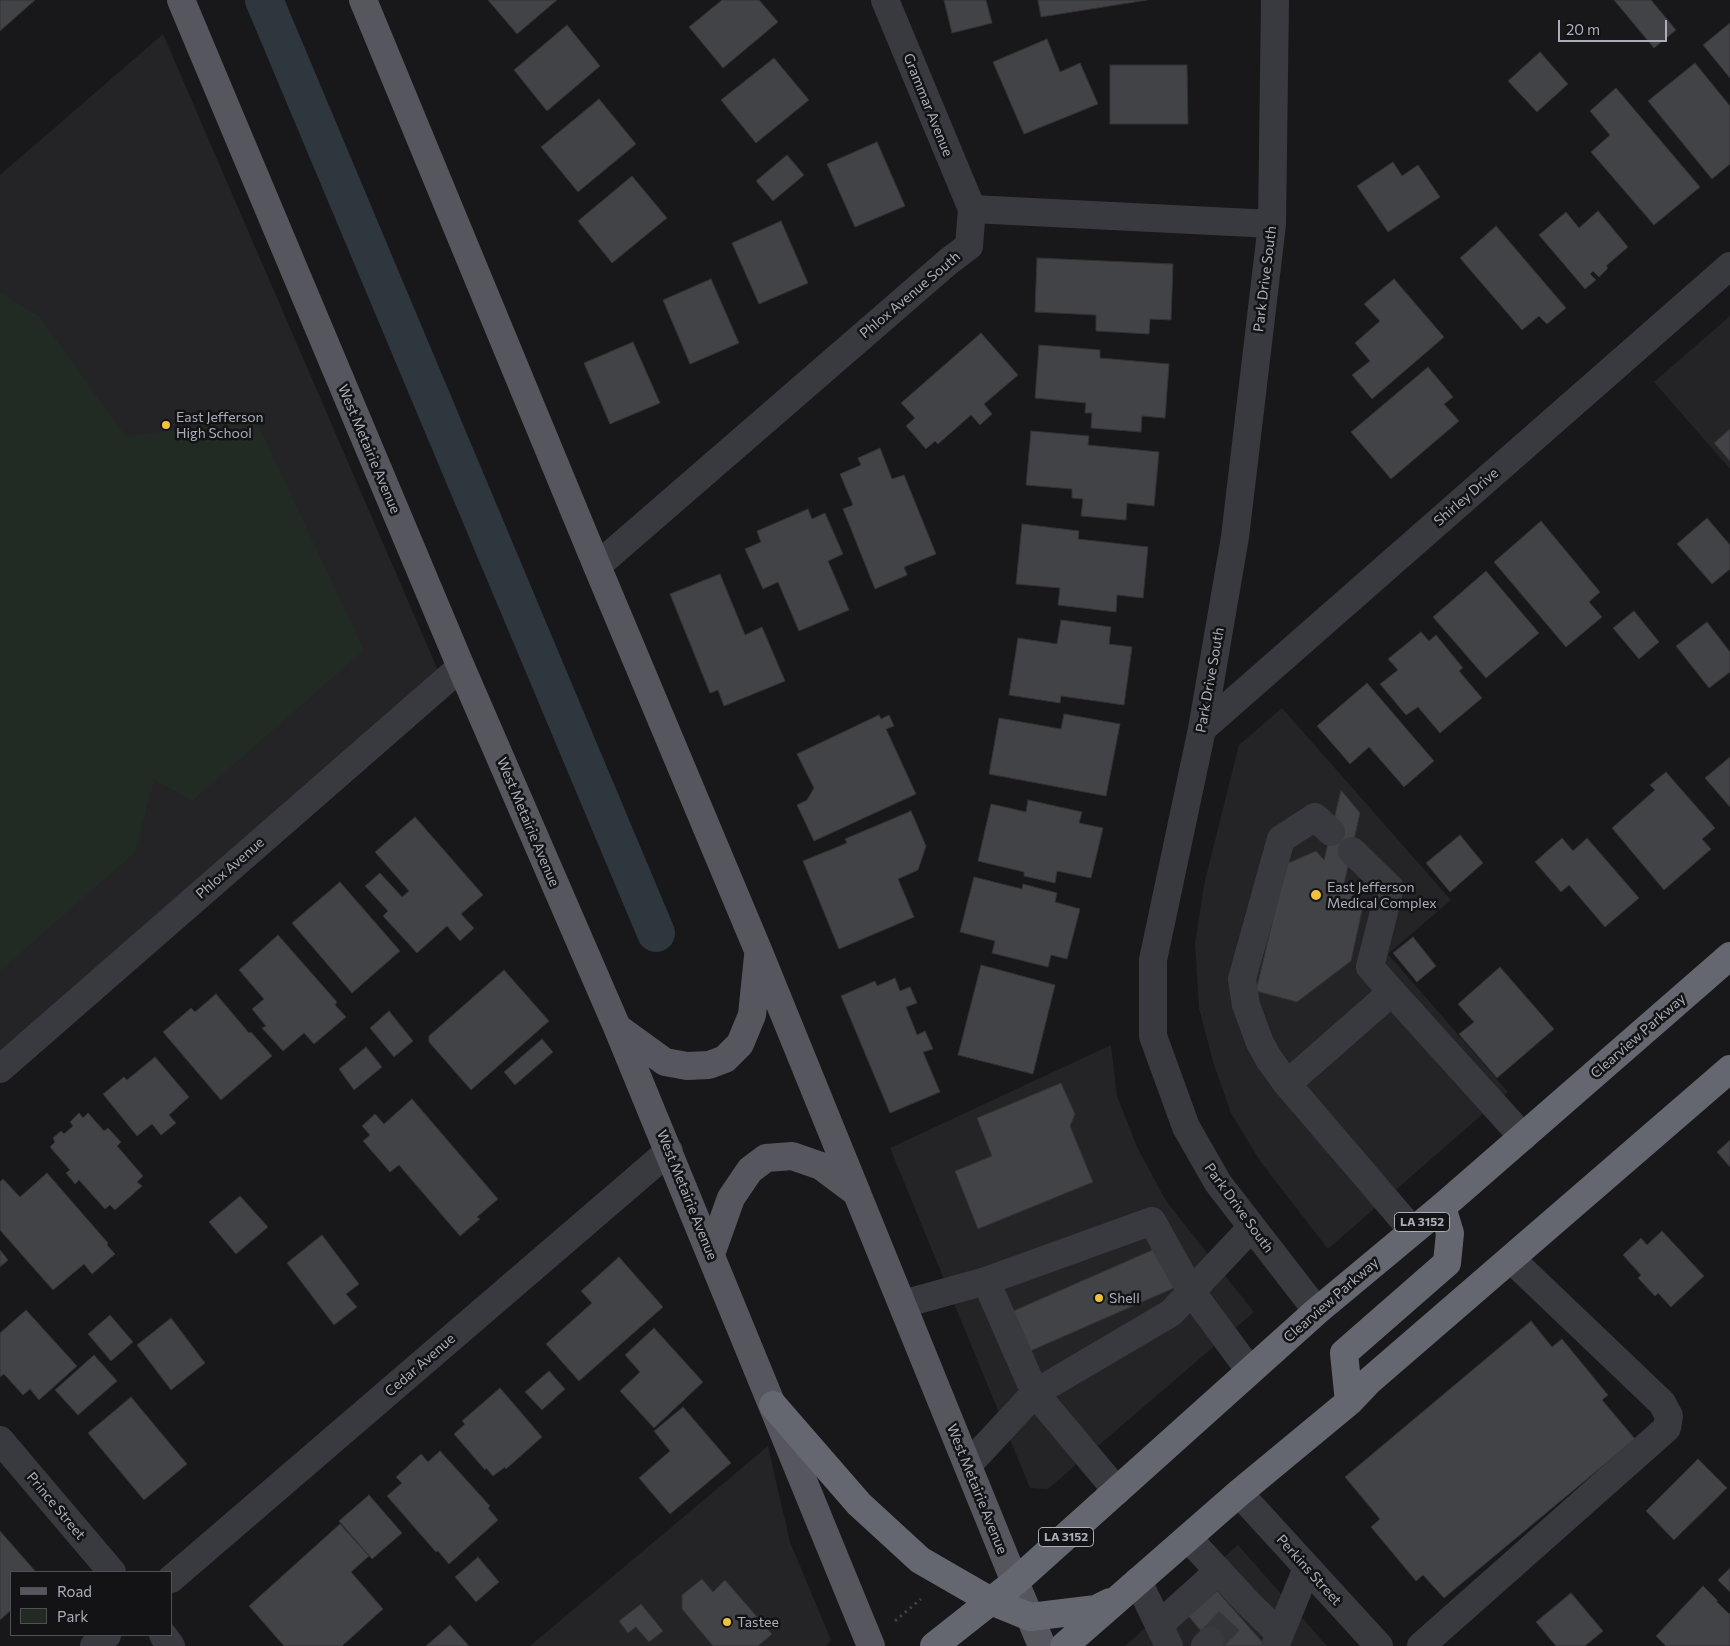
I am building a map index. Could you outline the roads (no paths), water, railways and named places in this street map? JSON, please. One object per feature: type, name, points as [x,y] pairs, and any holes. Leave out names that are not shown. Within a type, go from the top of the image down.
[{"type":"highway","name":"Clearview Parkway","points":[[934,1646],[1015,1582],[1317,1311],[1412,1230],[1442,1207],[1730,956]]},
{"type":"highway","points":[[1064,1646],[1240,1493],[1349,1402],[1368,1382],[1730,1069]]},
{"type":"highway","points":[[1349,1402],[1344,1353],[1447,1263],[1450,1233],[1442,1207]]},
{"type":"highway","points":[[773,1404],[859,1504],[920,1560],[990,1601],[1030,1617],[1096,1609],[1131,1588]]},
{"type":"main road","name":"West Metairie Avenue","points":[[181,0],[461,667],[617,1027],[871,1646]]},
{"type":"main road","name":"West Metairie Avenue","points":[[363,0],[758,950],[1042,1646]]},
{"type":"main road","points":[[617,1027],[665,1062],[694,1066],[709,1065],[725,1059],[740,1044],[752,1014],[758,950]]},
{"type":"main road","points":[[711,1254],[731,1198],[750,1170],[766,1158],[792,1156],[821,1166],[858,1194]]},
{"type":"street","name":"Grammar Avenue","points":[[885,0],[972,209]]},
{"type":"street","name":"Park Drive South","points":[[1275,0],[1272,224],[1235,537],[1202,728],[1153,960],[1153,1036],[1186,1127],[1218,1183],[1317,1311]]},
{"type":"street","name":"Phlox Avenue South","points":[[597,566],[949,261],[969,246],[972,209]]},
{"type":"street","points":[[972,209],[1272,224]]},
{"type":"street","name":"Shirley Drive","points":[[1202,728],[1730,266]]},
{"type":"street","name":"Phlox Avenue","points":[[0,1069],[461,667]]},
{"type":"street","points":[[1331,832],[1315,817],[1281,840],[1242,979],[1246,1005],[1253,1027],[1269,1059],[1287,1084],[1412,1230]]},
{"type":"street","points":[[1352,851],[1390,888],[1370,967],[1522,1137]]},
{"type":"street","points":[[1287,1084],[1392,992]]},
{"type":"street","name":"Cedar Avenue","points":[[172,1578],[668,1151]]},
{"type":"street","points":[[903,1304],[986,1281],[1152,1222],[1191,1291],[1250,1372]]},
{"type":"street","points":[[968,1465],[1035,1393],[1171,1313],[1252,1227]]},
{"type":"street","points":[[1421,1646],[1667,1428],[1669,1416],[1662,1403],[1511,1259]]},
{"type":"street","points":[[986,1281],[1035,1393],[1117,1491]]},
{"type":"street","name":"Prince Street","points":[[0,1440],[111,1571]]},
{"type":"street","name":"Perkins Street","points":[[1240,1493],[1379,1646]]},
{"type":"street","points":[[1188,1538],[1219,1571],[1243,1608],[1277,1640],[1307,1568]]},
{"type":"street","points":[[1131,1588],[1164,1636],[1219,1571]]},
{"type":"street","points":[[94,1646],[106,1636]]},
{"type":"waterway","points":[[264,0],[656,933]]},
{"type":"tunnel","points":[[1210,1641],[1237,1613]]},
{"type":"place","name":"East Jefferson High School","points":[[166,425]]},
{"type":"place","name":"East Jefferson Medical Complex","points":[[1316,895]]},
{"type":"place","name":"Shell","points":[[1099,1298]]},
{"type":"place","name":"Tastee","points":[[727,1622]]}]
